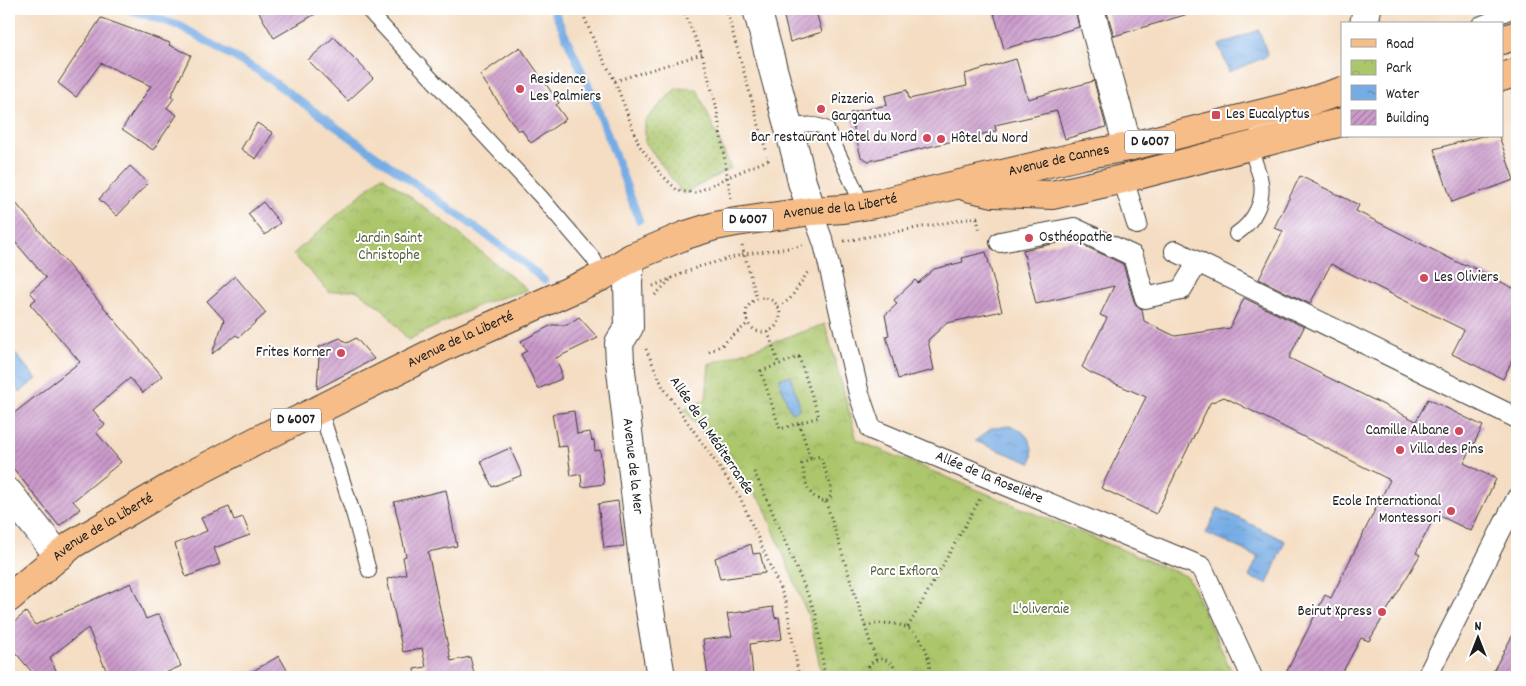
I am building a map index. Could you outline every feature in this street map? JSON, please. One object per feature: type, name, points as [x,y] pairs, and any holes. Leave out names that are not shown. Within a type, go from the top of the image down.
[{"type":"main road","points":[[1504,39],[1517,35]]},
{"type":"main road","points":[[1504,76],[1517,72]]},
{"type":"main road","name":"Avenue de Cannes","points":[[955,184],[1083,155],[1128,147],[1296,105],[1341,91]]},
{"type":"main road","name":"Avenue de Cannes","points":[[955,184],[994,192],[1052,195],[1123,179],[1341,122]]},
{"type":"main road","name":"Avenue de la Liberté","points":[[9,598],[73,544],[191,475],[446,346],[603,276],[631,258],[686,235],[715,226],[812,211],[863,206],[955,184]]},
{"type":"street","points":[[757,9],[802,182],[812,211]]},
{"type":"street","points":[[1090,9],[1128,147]]},
{"type":"street","points":[[1364,22],[1367,9]]},
{"type":"street","points":[[1123,179],[1137,224]]},
{"type":"street","name":"Allée de la Roselière","points":[[812,211],[824,244],[859,394],[871,429],[1202,567],[1252,677]]},
{"type":"street","points":[[1000,242],[1074,228],[1132,256],[1145,298],[1181,290],[1198,262]]},
{"type":"street","points":[[1176,251],[1517,418]]},
{"type":"street","name":"Avenue de la Mer","points":[[631,258],[624,335],[646,586],[661,677]]},
{"type":"street","points":[[9,493],[59,556]]},
{"type":"street","points":[[1427,677],[1517,498]]},
{"type":"lane","points":[[366,9],[541,197],[593,258],[603,276]]},
{"type":"lane","points":[[1484,22],[1517,9]]},
{"type":"lane","name":"Avenue de Cannes","points":[[1253,145],[1255,137],[1271,122],[1296,105]]},
{"type":"lane","points":[[789,127],[806,124],[820,125],[827,129],[863,206]]},
{"type":"lane","points":[[1236,234],[1245,228],[1260,206],[1261,180],[1253,157],[1253,145]]},
{"type":"lane","points":[[320,409],[370,571]]},
{"type":"path","points":[[581,9],[596,46],[615,81],[639,145],[659,172],[678,191],[696,193],[768,160],[726,9]]},
{"type":"path","points":[[683,9],[702,54],[716,105],[732,202]]},
{"type":"path","points":[[615,81],[702,54]]},
{"type":"path","points":[[674,277],[698,267],[745,254],[847,241],[985,216]]},
{"type":"path","points":[[778,307],[790,299],[814,264],[824,244]]},
{"type":"path","points":[[745,254],[757,299]]},
{"type":"path","points":[[765,298],[772,301],[778,307],[780,316],[777,326],[768,332],[760,333],[752,330],[747,324],[745,314],[749,304],[757,299],[765,298]]},
{"type":"path","points":[[709,352],[722,346],[747,324]]},
{"type":"path","points":[[768,332],[779,365]]},
{"type":"path","name":"Allée de la Méditerranée","points":[[624,335],[646,349],[663,387],[740,497],[786,602],[799,677]]},
{"type":"path","points":[[799,358],[819,417],[780,428],[761,372],[779,365],[799,358]]},
{"type":"path","points":[[799,423],[811,459]]},
{"type":"path","points":[[820,456],[831,486],[830,496],[826,502],[817,500],[810,494],[802,464],[820,456]]},
{"type":"path","points":[[754,472],[816,614],[825,677]]},
{"type":"path","points":[[908,628],[991,479]]},
{"type":"path","points":[[826,502],[876,660]]},
{"type":"path","points":[[864,626],[877,623],[894,623],[908,628],[920,638],[927,650],[930,677]]},
{"type":"path","points":[[868,677],[870,665],[876,660],[885,659],[895,669],[894,677]]},
{"type":"green space","points":[[676,88],[697,89],[731,168],[683,194],[645,142],[645,121]]},
{"type":"green space","name":"Jardin Saint Christophe","points":[[382,176],[447,224],[528,290],[483,303],[408,340],[384,310],[356,290],[329,292],[293,254]]},
{"type":"green space","name":"Parc Exflora","points":[[825,324],[857,440],[1188,577],[1234,677],[822,677],[811,623],[763,504],[684,410],[706,399],[709,364]]},
{"type":"water","points":[[1259,30],[1268,56],[1229,72],[1219,45]]},
{"type":"water","points":[[13,351],[37,379],[20,392],[9,378],[9,354]]},
{"type":"water","points":[[790,375],[799,403],[799,409],[795,412],[792,412],[788,406],[779,379]]},
{"type":"water","points":[[1009,426],[1021,431],[1029,439],[1032,450],[1031,463],[975,441],[992,428]]},
{"type":"water","points":[[1218,508],[1285,541],[1267,584],[1249,577],[1258,557],[1206,533]]},
{"type":"building","points":[[257,9],[324,9],[274,38]]},
{"type":"building","points":[[782,9],[815,9],[822,32],[790,42]]},
{"type":"building","points":[[1008,9],[1075,9],[1079,27],[1004,49],[994,13]]},
{"type":"building","points":[[1106,9],[1187,9],[1188,14],[1114,36]]},
{"type":"building","points":[[101,18],[170,43],[169,45],[191,55],[171,96],[174,98],[167,108],[177,115],[153,150],[122,129],[151,86],[101,63],[76,97],[58,83]]},
{"type":"building","points":[[334,37],[373,78],[348,101],[308,60]]},
{"type":"building","name":"Residence Les Palmiers","points":[[520,47],[559,103],[556,105],[566,119],[531,143],[521,129],[518,131],[480,75]]},
{"type":"building","points":[[1016,59],[1028,99],[1094,81],[1106,127],[1065,139],[1057,111],[995,125],[996,131],[869,161],[861,157],[850,113],[887,105],[885,96],[907,90],[909,99],[967,86],[965,74]]},
{"type":"building","points":[[257,123],[273,133],[256,159],[241,149]]},
{"type":"building","points":[[1475,138],[1500,138],[1514,180],[1452,202],[1434,149]]},
{"type":"building","points":[[130,166],[148,183],[117,216],[99,199]]},
{"type":"building","name":"Les Oliviers","points":[[1300,176],[1359,205],[1356,211],[1517,290],[1517,350],[1503,379],[1452,354],[1464,330],[1331,264],[1310,304],[1259,279],[1283,231],[1274,228]]},
{"type":"building","points":[[9,195],[162,376],[143,393],[130,378],[93,410],[105,425],[96,432],[121,462],[73,501],[80,509],[59,526],[9,463],[9,417],[80,362],[30,304],[36,299],[30,292],[46,278],[9,235]]},
{"type":"building","points":[[263,202],[280,223],[265,235],[248,214]]},
{"type":"building","name":"Villa des Pins","points":[[1072,240],[1123,264],[1134,301],[1137,307],[1142,309],[1144,321],[1175,336],[1230,328],[1244,298],[1304,327],[1289,358],[1416,421],[1428,399],[1483,426],[1464,463],[1496,479],[1471,531],[1436,514],[1416,553],[1420,555],[1369,641],[1361,638],[1340,677],[1303,677],[1287,671],[1325,595],[1331,598],[1390,480],[1224,397],[1210,403],[1156,514],[1101,488],[1146,397],[1091,373],[1082,367],[1107,318],[1100,315],[1114,286],[1036,304],[1023,250]]},
{"type":"building","points":[[986,252],[1002,311],[947,323],[928,340],[934,370],[898,379],[886,336],[889,335],[885,315],[897,304],[894,300],[915,280],[918,283],[934,269],[963,262],[962,258]]},
{"type":"building","points":[[235,276],[266,313],[239,337],[236,335],[212,354],[224,320],[207,301]]},
{"type":"building","points":[[579,317],[598,338],[556,358],[561,371],[561,379],[538,389],[521,354],[527,351],[521,341],[552,325],[567,325]]},
{"type":"building","points":[[340,338],[347,343],[356,338],[374,359],[317,389],[319,357],[323,355],[319,347]]},
{"type":"building","points":[[574,411],[577,434],[590,432],[592,441],[594,440],[595,451],[600,450],[604,484],[582,487],[581,474],[571,476],[567,446],[558,447],[552,414]]},
{"type":"building","points":[[510,448],[522,475],[492,487],[481,461]]},
{"type":"building","points":[[446,490],[457,546],[428,552],[451,661],[470,657],[475,677],[415,677],[414,669],[426,667],[422,648],[403,652],[387,579],[406,574],[403,557],[406,556],[394,502]]},
{"type":"building","points":[[618,501],[624,546],[604,548],[598,504]]},
{"type":"building","points":[[229,507],[234,520],[243,517],[250,535],[214,548],[220,564],[186,577],[175,544],[207,531],[201,518]]},
{"type":"building","points":[[751,544],[753,554],[760,553],[765,573],[720,579],[715,558]]},
{"type":"building","points":[[131,583],[146,619],[159,614],[181,666],[156,677],[109,677],[88,628],[50,657],[59,677],[36,677],[9,645],[9,626],[26,612],[35,625]]},
{"type":"building","points":[[773,607],[775,618],[779,617],[782,639],[750,644],[753,677],[708,677],[703,640],[732,636],[727,614]]},
{"type":"building","points":[[1517,627],[1517,677],[1490,677]]},
{"type":"building","points":[[279,656],[291,677],[243,677]]},
{"type":"waterway","points":[[128,9],[180,26],[257,70],[514,255],[544,280]]},
{"type":"waterway","points":[[553,9],[594,98],[639,220]]},
{"type":"place","name":"Residence Les Palmiers","points":[[520,89]]},
{"type":"place","name":"Pizzeria Gargantua","points":[[821,109]]},
{"type":"place","name":"Les Eucalyptus","points":[[1216,115]]},
{"type":"place","name":"Bar restaurant Hôtel du Nord","points":[[927,138]]},
{"type":"place","name":"Hôtel du Nord","points":[[941,139]]},
{"type":"place","name":"Osthéopathe","points":[[1029,238]]},
{"type":"place","name":"Les Oliviers","points":[[1424,278]]},
{"type":"place","name":"Frites Korner","points":[[341,353]]},
{"type":"place","name":"Camille Albane","points":[[1459,431]]},
{"type":"place","name":"Villa des Pins","points":[[1400,450]]},
{"type":"place","name":"Ecole International Montessori","points":[[1451,511]]},
{"type":"place","name":"Beirut Xpress","points":[[1382,612]]},
{"type":"park label","name":"L'oliveraie","points":[[1041,610]]}]
